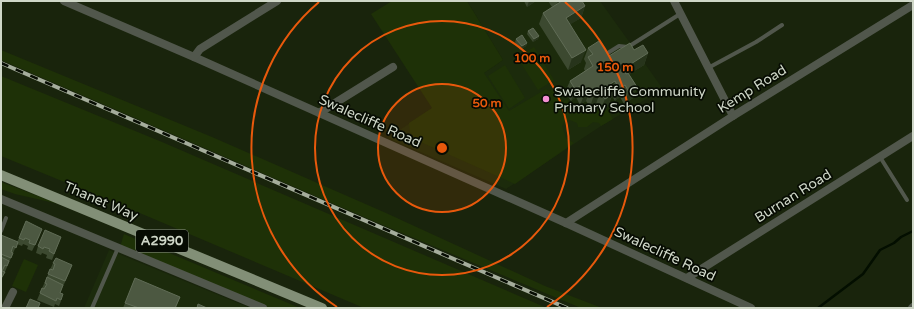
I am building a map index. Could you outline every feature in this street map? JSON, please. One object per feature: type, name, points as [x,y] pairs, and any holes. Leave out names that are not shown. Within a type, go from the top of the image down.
[{"type":"main road","name":"Thanet Way","points":[[1,175],[322,308]]},
{"type":"street","name":"Swalecliffe Road","points":[[65,1],[320,113],[753,307]]},
{"type":"street","points":[[194,57],[200,48],[277,1]]},
{"type":"street","points":[[674,1],[733,116]]},
{"type":"street","name":"Kemp Road","points":[[566,223],[733,116],[913,5]]},
{"type":"street","points":[[320,113],[392,67]]},
{"type":"street","name":"Burnan Road","points":[[687,278],[913,136]]},
{"type":"street","points":[[1,199],[263,308]]},
{"type":"street","points":[[1,305],[5,308],[13,292]]},
{"type":"lane","points":[[603,56],[618,46],[628,47],[680,14]]},
{"type":"lane","points":[[708,68],[782,26]]},
{"type":"lane","points":[[880,156],[907,200]]},
{"type":"lane","points":[[1,231],[6,218]]},
{"type":"lane","points":[[92,308],[118,247]]},
{"type":"shaded area","points":[[392,1],[467,1],[503,60],[484,73],[509,111],[546,89],[549,91],[557,86],[560,86],[566,94],[560,97],[563,102],[567,99],[572,106],[577,103],[582,110],[587,107],[592,114],[606,108],[613,119],[601,126],[599,123],[593,122],[587,127],[578,127],[577,123],[570,120],[564,122],[562,126],[566,138],[574,143],[515,184],[416,140],[410,132],[409,123],[432,108],[371,14]]},
{"type":"shaded area","name":"Swalecliffe Community Primary School","points":[[467,1],[600,1],[663,89],[601,126],[506,189],[388,138],[503,60]]},
{"type":"shaded area","points":[[534,47],[554,80],[538,90],[517,57]]},
{"type":"shaded area","points":[[1,50],[212,137],[386,213],[545,286],[602,308],[581,308],[378,223],[1,60]]},
{"type":"shaded area","points":[[505,65],[525,98],[509,109],[488,76]]},
{"type":"shaded area","points":[[1,76],[162,142],[547,308],[364,308],[1,156]]},
{"type":"shaded area","points":[[1,182],[59,204],[15,194],[1,189]]},
{"type":"shaded area","points":[[124,234],[300,308],[269,308],[120,247]]},
{"type":"shaded area","points":[[109,250],[250,308],[84,308]]},
{"type":"shaded area","points":[[24,259],[38,265],[26,292],[12,286]]},
{"type":"building","points":[[562,1],[582,1],[585,6],[566,18],[586,50],[572,58],[543,13]]},
{"type":"building","points":[[533,28],[539,36],[534,39],[528,31]]},
{"type":"building","points":[[522,35],[527,43],[522,46],[516,39]]},
{"type":"building","points":[[599,41],[609,56],[630,43],[634,50],[643,45],[648,53],[623,69],[626,74],[628,73],[637,87],[629,92],[625,85],[619,89],[615,81],[607,86],[612,95],[605,99],[600,92],[594,95],[590,89],[585,93],[580,86],[575,89],[570,81],[593,66],[588,57],[593,54],[588,48]]},
{"type":"building","points":[[26,221],[42,229],[35,245],[29,243],[30,240],[19,238]]},
{"type":"building","points":[[45,230],[61,237],[54,254],[49,251],[50,249],[44,247],[43,249],[38,246]]},
{"type":"building","points":[[1,235],[18,242],[16,248],[13,246],[11,258],[1,254]]},
{"type":"building","points":[[1,257],[9,261],[7,266],[5,265],[2,271],[5,272],[2,277],[1,277]]},
{"type":"building","points":[[56,258],[72,265],[65,281],[48,274],[50,269],[53,270],[55,264],[53,263]]},
{"type":"building","points":[[47,277],[63,285],[60,293],[63,294],[61,300],[57,298],[56,301],[40,293],[42,288],[44,289],[47,284],[45,283]]},
{"type":"building","points":[[135,278],[180,297],[175,308],[139,308],[125,303]]},
{"type":"building","points":[[30,299],[40,303],[38,308],[26,308]]},
{"type":"building","points":[[198,304],[207,308],[197,308]]},
{"type":"waterway","points":[[818,308],[863,274],[880,250],[913,231]]},
{"type":"railway","points":[[1,63],[567,308]]},
{"type":"place","name":"Swalecliffe Community Primary School","points":[[546,99]]}]
